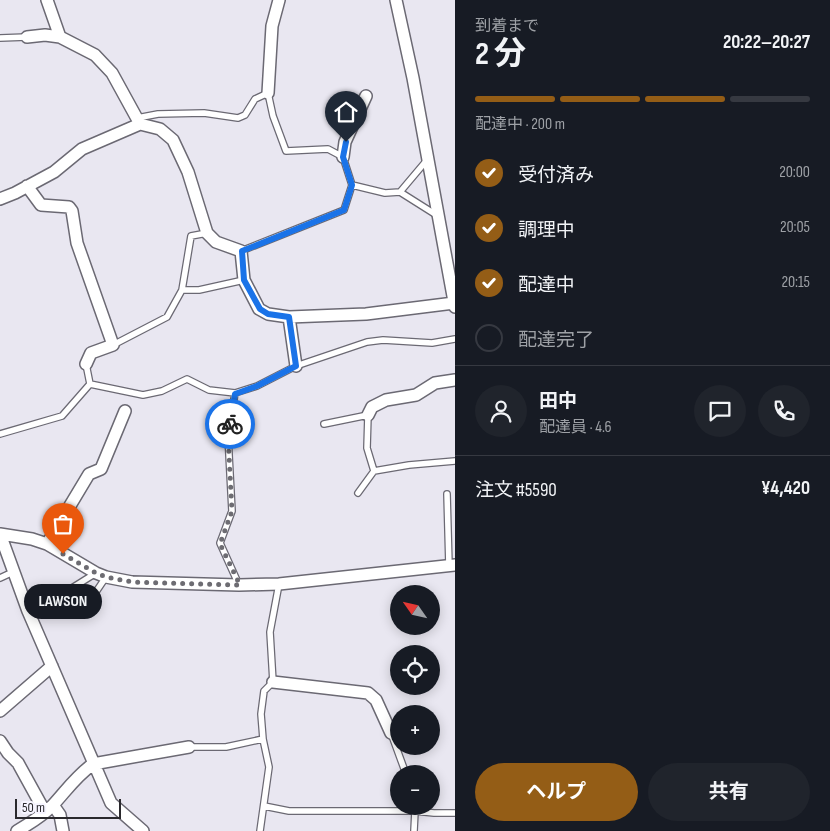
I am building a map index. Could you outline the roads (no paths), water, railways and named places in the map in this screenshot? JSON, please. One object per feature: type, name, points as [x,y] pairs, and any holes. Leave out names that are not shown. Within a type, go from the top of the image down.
[{"type":"street","points":[[47,0],[60,37]]},
{"type":"street","points":[[268,93],[272,26],[279,0]]},
{"type":"street","points":[[27,37],[45,35],[60,37],[95,55],[112,73],[139,121],[160,130],[173,140],[188,172],[207,233],[216,242],[242,251],[244,280],[260,309],[268,314],[289,317],[366,314],[455,305],[413,78],[396,0]]},
{"type":"street","points":[[343,157],[346,142],[366,96]]},
{"type":"street","points":[[0,199],[54,172],[82,149],[139,121]]},
{"type":"street","points":[[27,186],[41,205],[69,206],[72,211],[77,243],[113,345],[91,353],[86,364]]},
{"type":"street","points":[[289,317],[296,366]]},
{"type":"street","points":[[368,415],[372,407],[386,400],[416,395],[435,383],[455,380]]},
{"type":"street","points":[[47,544],[89,474],[100,468],[125,411]]},
{"type":"street","points":[[143,831],[111,803],[28,611],[0,534],[32,539],[47,544],[101,575],[132,582],[240,585],[279,584],[452,565]]},
{"type":"street","points":[[0,711],[52,666]]},
{"type":"street","points":[[273,682],[368,693],[376,700],[390,731]]},
{"type":"street","points":[[0,741],[4,755],[18,763],[49,809],[60,815],[63,831]]},
{"type":"street","points":[[17,831],[49,809],[82,772],[93,764],[189,747]]},
{"type":"lane","points":[[0,38],[27,37]]},
{"type":"lane","points":[[139,121],[158,114],[204,113],[238,118],[244,115],[255,99],[268,93],[273,116],[286,151],[328,149],[343,157],[352,185],[344,210],[242,251]]},
{"type":"lane","points":[[400,192],[427,160]]},
{"type":"lane","points":[[352,185],[385,193],[400,192],[438,216]]},
{"type":"lane","points":[[113,345],[167,317],[182,290],[190,236],[207,233]]},
{"type":"lane","points":[[182,290],[199,290],[244,280]]},
{"type":"lane","points":[[90,384],[143,394],[162,392],[187,378],[209,390],[235,394],[257,386],[296,366],[367,342],[383,340],[432,343],[455,339]]},
{"type":"lane","points":[[86,364],[90,384]]},
{"type":"lane","points":[[0,434],[62,416],[90,384]]},
{"type":"lane","points":[[235,394],[228,436],[232,511],[220,544],[240,585]]},
{"type":"lane","points":[[324,424],[368,415],[367,448],[374,472]]},
{"type":"lane","points":[[358,494],[374,472],[409,465],[455,461]]},
{"type":"lane","points":[[447,494],[452,565]]},
{"type":"lane","points":[[0,578],[13,572]]},
{"type":"lane","points":[[83,611],[101,575]]},
{"type":"lane","points":[[28,611],[101,575]]},
{"type":"lane","points":[[260,831],[269,767],[263,739],[261,714],[264,691],[273,682],[270,632],[279,584]]},
{"type":"lane","points":[[189,747],[226,747],[263,739]]},
{"type":"lane","points":[[264,806],[288,811],[390,809]]},
{"type":"lane","points":[[440,813],[455,812]]},
{"type":"lane","points":[[414,831],[415,815]]},
{"type":"place","name":"LAWSON","points":[[63,554]]}]
